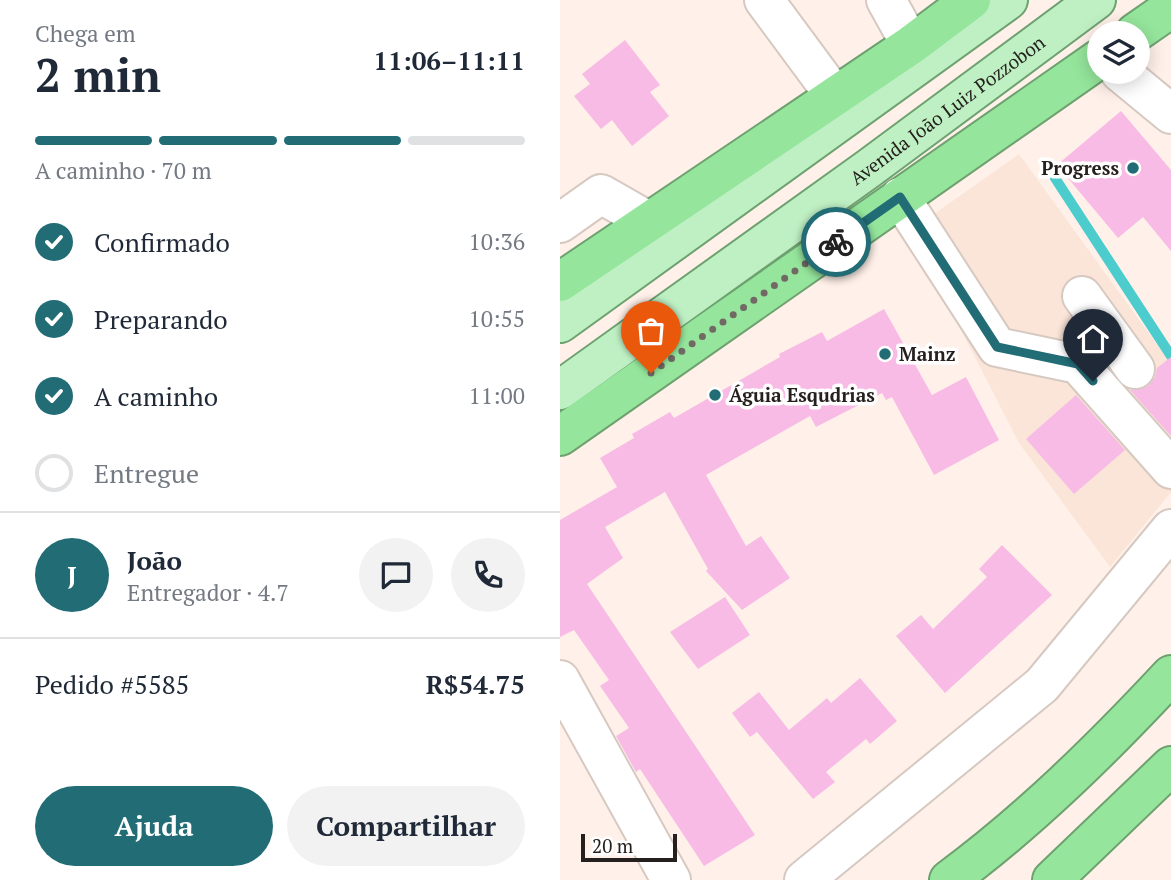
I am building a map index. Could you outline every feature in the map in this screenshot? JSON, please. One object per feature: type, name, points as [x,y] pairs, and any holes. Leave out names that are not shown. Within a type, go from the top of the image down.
[{"type":"highway","points":[[560,282],[911,45],[971,0]]},
{"type":"highway","points":[[1150,23],[1171,8]]},
{"type":"highway","points":[[560,436],[1087,67]]},
{"type":"highway","points":[[949,880],[978,858],[1100,751],[1171,675]]},
{"type":"highway","points":[[1052,880],[1171,766]]},
{"type":"main road","points":[[560,323],[1008,0]]},
{"type":"main road","name":"Avenida João Luiz Pozzobon","points":[[560,390],[869,169],[1096,0]]},
{"type":"street","points":[[764,0],[835,96]]},
{"type":"street","points":[[886,0],[911,45]]},
{"type":"street","points":[[1135,84],[1171,114]]},
{"type":"street","points":[[560,223],[601,194],[650,222]]},
{"type":"street","points":[[900,197],[997,347],[1078,364],[1171,469]]},
{"type":"street","points":[[1082,296],[1135,369]]},
{"type":"street","points":[[1078,364],[1113,338]]},
{"type":"street","points":[[804,880],[1042,685],[1171,529]]},
{"type":"street","points":[[560,680],[671,880]]},
{"type":"shaded area","points":[[1019,154],[1171,364],[1171,492],[1110,567],[1019,443],[910,231]]},
{"type":"building","points":[[625,40],[660,85],[650,92],[669,116],[632,146],[612,120],[601,129],[574,96],[590,84],[582,74]]},
{"type":"building","points":[[1121,111],[1171,170],[1171,251],[1143,217],[1118,238],[1057,165]]},
{"type":"building","points":[[884,309],[932,395],[966,377],[999,440],[934,475],[892,397],[886,400],[882,393],[816,427],[810,416],[706,475],[746,546],[761,536],[790,578],[742,610],[706,571],[708,569],[665,492],[605,527],[623,558],[587,584],[755,835],[704,866],[640,769],[636,772],[616,736],[629,728],[600,686],[609,680],[574,630],[560,637],[560,520],[617,487],[600,458],[634,438],[632,434],[670,412],[674,418],[780,357],[779,354],[822,332],[827,341]]},
{"type":"building","points":[[1171,357],[1171,436],[1130,390],[1148,386],[1155,377],[1157,368]]},
{"type":"building","points":[[1076,395],[1125,450],[1074,494],[1026,439]]},
{"type":"building","points":[[1002,545],[1052,595],[945,693],[896,636],[921,615],[933,629],[987,577],[979,569]]},
{"type":"building","points":[[725,597],[750,635],[698,669],[670,632]]},
{"type":"building","points":[[860,678],[897,721],[870,744],[866,739],[826,772],[835,782],[813,799],[757,732],[750,737],[732,713],[759,692],[789,730],[827,698],[831,703]]},
{"type":"waterway","points":[[1055,178],[1171,356]]},
{"type":"way so far","points":[[651,373],[836,242]]},
{"type":"place","name":"Progress","points":[[1133,168]]},
{"type":"place","name":"Mainz","points":[[885,354]]},
{"type":"place","name":"Águia Esqudrias","points":[[715,395]]},
{"type":"route","points":[[836,242],[900,197],[997,347],[1078,364],[1093,381]]}]
